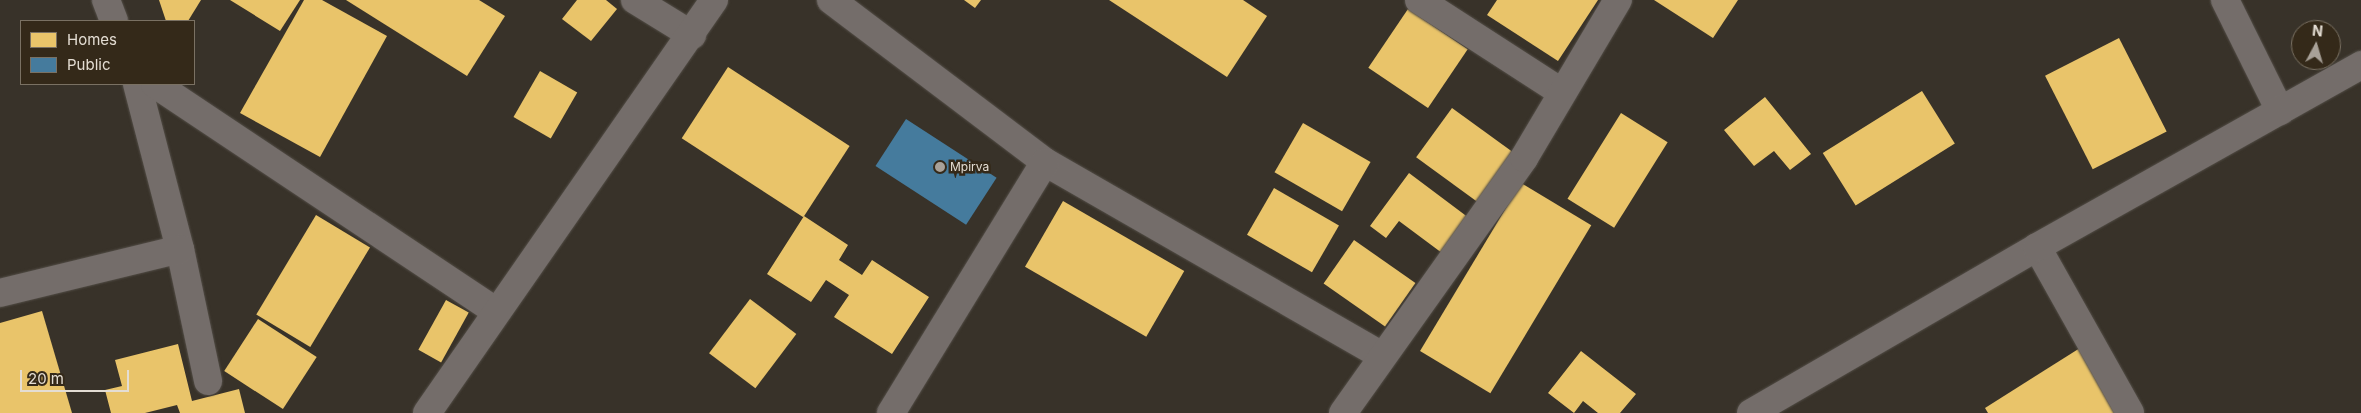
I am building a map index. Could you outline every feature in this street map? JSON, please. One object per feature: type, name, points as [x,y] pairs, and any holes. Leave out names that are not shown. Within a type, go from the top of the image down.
[{"type":"street","points":[[106,0],[114,20]]},
{"type":"street","points":[[635,0],[692,36]]},
{"type":"street","points":[[427,413],[495,310],[692,36],[714,0]]},
{"type":"street","points":[[831,0],[1045,162],[1382,356]]},
{"type":"street","points":[[1419,0],[1561,92]]},
{"type":"street","points":[[1343,413],[1382,356],[1464,247],[1524,158],[1561,92],[1618,0]]},
{"type":"street","points":[[2225,0],[2280,111]]},
{"type":"street","points":[[1751,413],[2037,247],[2361,65]]},
{"type":"street","points":[[136,85],[180,250],[208,381]]},
{"type":"street","points":[[157,85],[495,310]]},
{"type":"street","points":[[891,413],[1045,162]]},
{"type":"street","points":[[2037,247],[2130,413]]},
{"type":"street","points":[[0,293],[180,250]]},
{"type":"building: Homes","points":[[159,0],[201,0],[189,20],[166,20]]},
{"type":"building: Homes","points":[[230,0],[300,0],[280,31]]},
{"type":"building: Homes","points":[[304,0],[322,0],[387,36],[320,157],[240,113]]},
{"type":"building: Homes","points":[[346,0],[479,0],[505,16],[467,76]]},
{"type":"building: Homes","points":[[577,0],[606,0],[617,9],[591,41],[562,19]]},
{"type":"building: Homes","points":[[964,0],[981,0],[975,8]]},
{"type":"building: Homes","points":[[1109,0],[1243,0],[1267,16],[1227,77]]},
{"type":"building: Homes","points":[[1497,0],[1598,0],[1558,61],[1487,15]]},
{"type":"building: Homes","points":[[1654,0],[1738,0],[1713,38]]},
{"type":"building: Homes","points":[[1408,9],[1468,49],[1428,108],[1368,68]]},
{"type":"building: Homes","points":[[2119,38],[2167,132],[2093,169],[2045,76]]},
{"type":"building: Homes","points":[[728,67],[850,146],[803,217],[682,138]]},
{"type":"building: Homes","points":[[540,71],[577,92],[551,138],[514,117]]},
{"type":"building: Homes","points":[[1922,91],[1955,144],[1856,206],[1823,153]]},
{"type":"building: Homes","points":[[1765,97],[1811,154],[1790,170],[1774,151],[1754,166],[1724,130]]},
{"type":"building: Homes","points":[[1452,108],[1518,156],[1482,205],[1416,157]]},
{"type":"building: Homes","points":[[1621,113],[1668,142],[1614,228],[1567,199]]},
{"type":"building: Homes","points":[[1303,123],[1371,162],[1342,211],[1274,172]]},
{"type":"building: Homes","points":[[1409,173],[1469,218],[1442,253],[1399,221],[1386,238],[1370,226]]},
{"type":"building: Homes","points":[[1521,183],[1591,225],[1490,393],[1420,351]]},
{"type":"building: Homes","points":[[1274,188],[1339,226],[1312,272],[1247,235]]},
{"type":"building: Homes","points":[[1063,201],[1184,271],[1146,337],[1025,267]]},
{"type":"building: Homes","points":[[316,215],[370,247],[310,347],[256,314]]},
{"type":"building: Homes","points":[[804,216],[848,245],[839,260],[862,275],[872,260],[929,297],[892,354],[834,317],[849,295],[826,280],[811,302],[767,274]]},
{"type":"building: Homes","points":[[1354,240],[1415,283],[1385,326],[1324,283]]},
{"type":"building: Homes","points":[[750,299],[796,334],[755,388],[709,353]]},
{"type":"building: Homes","points":[[446,300],[469,313],[441,362],[418,350]]},
{"type":"building: Homes","points":[[42,311],[72,413],[0,413],[0,323]]},
{"type":"building: Homes","points":[[258,319],[317,357],[283,409],[224,371]]},
{"type":"building: Homes","points":[[178,344],[192,401],[239,389],[245,413],[180,413],[177,405],[145,413],[111,413],[105,390],[122,386],[115,360]]},
{"type":"building: Homes","points":[[2080,348],[2121,413],[1988,413],[1985,408]]},
{"type":"building: Homes","points":[[1581,351],[1636,394],[1620,413],[1598,413],[1583,401],[1574,413],[1548,393]]},
{"type":"building: Public","points":[[906,119],[997,178],[966,225],[876,166]]},
{"type":"place","name":"Mpirva","points":[[940,167]]}]
